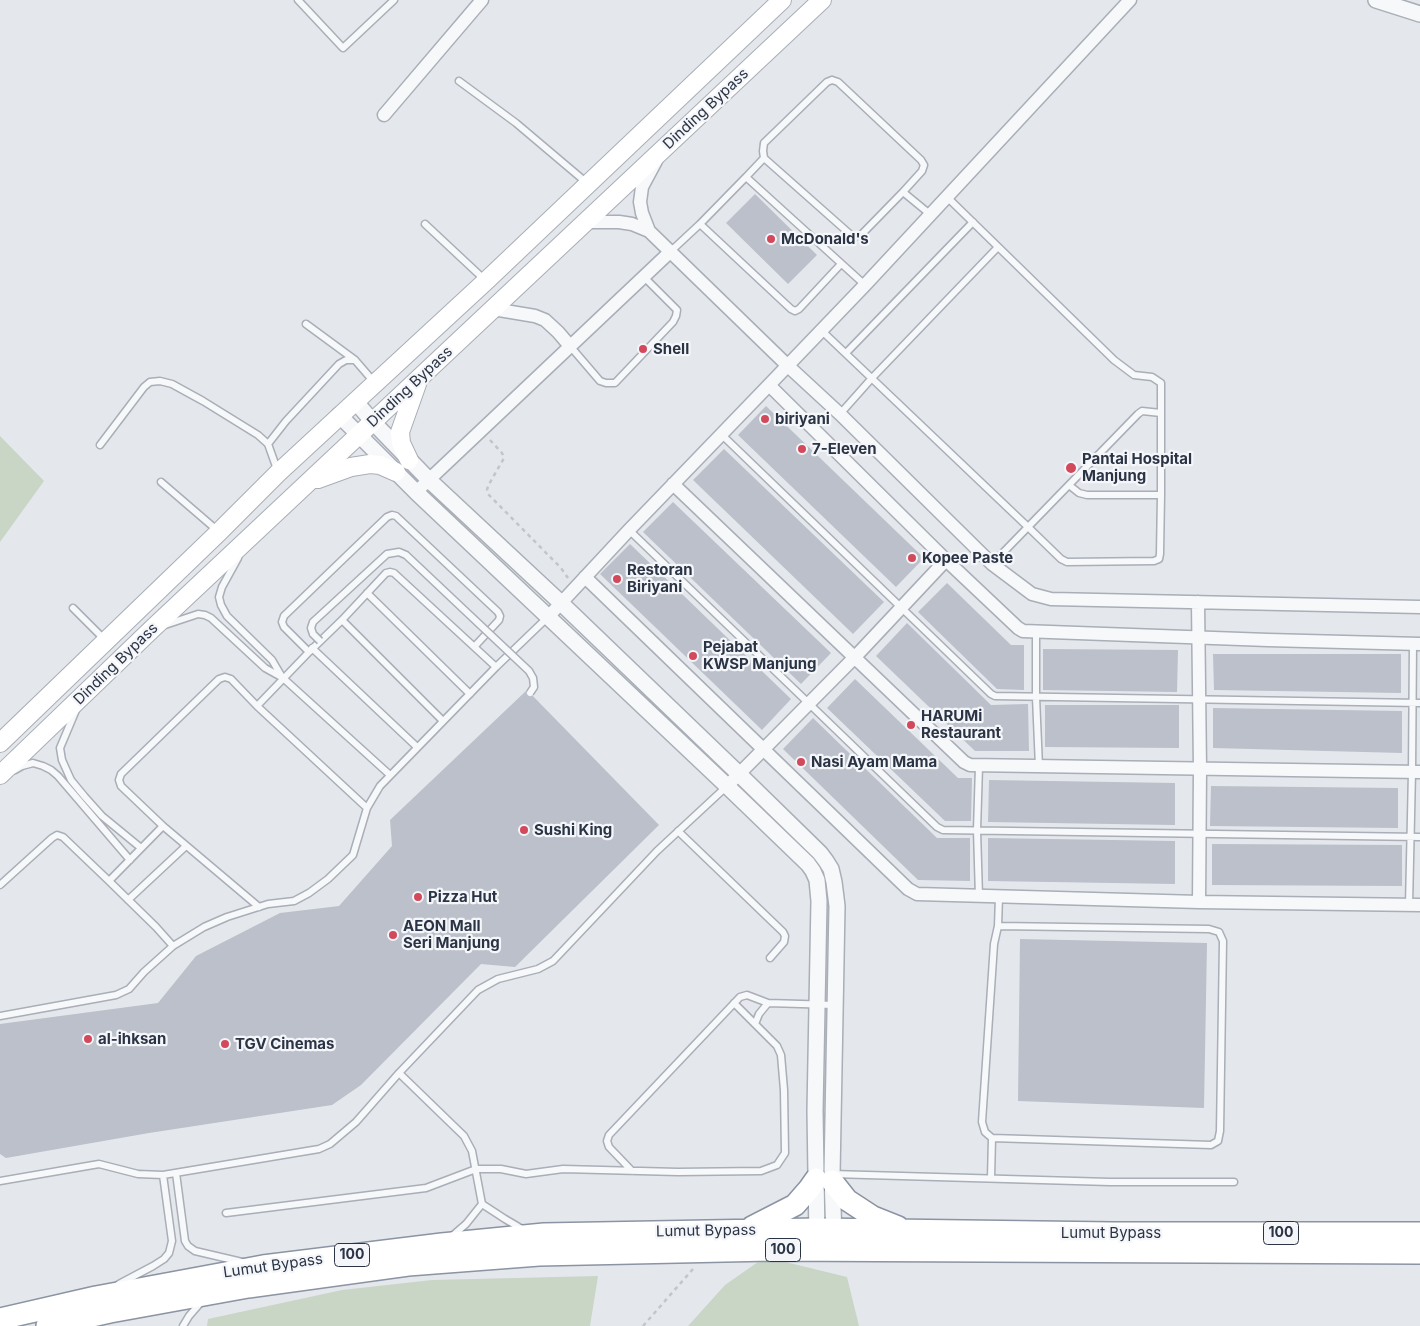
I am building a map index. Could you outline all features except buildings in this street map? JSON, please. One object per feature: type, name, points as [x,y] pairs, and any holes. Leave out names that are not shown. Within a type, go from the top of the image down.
[{"type":"highway","points":[[745,1230],[795,1205],[824,1176],[847,1200],[858,1208],[907,1231]]},
{"type":"highway","name":"Lumut Bypass","points":[[0,1319],[96,1297],[263,1266],[442,1244],[535,1235],[745,1230],[825,1239],[1420,1253]]},
{"type":"highway","name":"Lumut Bypass","points":[[47,1326],[110,1312],[248,1287],[408,1265],[539,1255],[709,1251],[907,1231],[1141,1234],[1420,1233]]},
{"type":"main road","name":"Dinding Bypass","points":[[0,743],[219,532],[278,472],[486,281],[782,0]]},
{"type":"main road","name":"Dinding Bypass","points":[[0,775],[152,629],[822,0]]},
{"type":"main road","points":[[310,482],[351,466],[370,464],[403,466],[400,432],[418,379]]},
{"type":"street","points":[[548,617],[673,484],[822,331],[1130,0]]},
{"type":"street","points":[[1376,0],[1420,14]]},
{"type":"street","points":[[384,115],[480,1]]},
{"type":"street","points":[[649,231],[640,202],[642,187],[660,152]]},
{"type":"street","points":[[586,222],[619,222],[632,224],[649,231],[840,414],[992,564],[1032,594],[1051,600],[1420,607]]},
{"type":"street","points":[[416,492],[671,251]]},
{"type":"street","points":[[493,309],[535,316],[545,320],[570,346]]},
{"type":"street","points":[[769,386],[946,560],[1023,631],[1417,643]]},
{"type":"street","points":[[355,401],[373,422],[403,466],[416,492],[808,864],[817,880],[819,900],[816,1004],[825,1239]]},
{"type":"street","points":[[339,415],[359,435],[403,466],[429,480],[561,603],[739,774],[820,853],[831,869],[837,906],[834,1004],[824,1176]]},
{"type":"street","points":[[673,484],[964,762],[970,765],[1416,772]]},
{"type":"street","points":[[727,786],[946,560]]},
{"type":"street","points":[[584,577],[908,889],[916,894],[1199,902],[1415,905]]},
{"type":"street","points":[[1198,602],[1199,902]]},
{"type":"lane","points":[[298,0],[343,48],[394,0]]},
{"type":"lane","points":[[832,80],[838,82],[922,160],[924,165],[922,171],[903,192],[861,235],[851,235],[764,158],[762,151],[764,144],[827,82],[832,80]]},
{"type":"lane","points":[[459,81],[516,123],[588,184]]},
{"type":"lane","points":[[671,251],[764,158]]},
{"type":"lane","points":[[746,177],[865,285]]},
{"type":"lane","points":[[903,192],[931,215]]},
{"type":"lane","points":[[822,331],[1061,559],[1067,562],[1154,561],[1159,559],[1161,383],[1152,377],[1134,375],[1114,360],[947,197]]},
{"type":"lane","points":[[846,354],[973,222]]},
{"type":"lane","points":[[425,224],[486,281]]},
{"type":"lane","points":[[700,224],[790,309],[795,311],[841,264]]},
{"type":"lane","points":[[840,414],[998,247]]},
{"type":"lane","points":[[570,346],[600,380],[606,383],[615,383],[673,322],[676,316],[677,310],[644,277]]},
{"type":"lane","points":[[306,324],[355,360],[375,383]]},
{"type":"lane","points":[[268,444],[286,421],[339,364],[346,360],[355,360]]},
{"type":"lane","points":[[100,445],[144,387],[150,382],[160,381],[172,384],[203,401],[258,435],[268,444],[278,472]]},
{"type":"lane","points":[[992,564],[1138,414],[1142,411],[1161,413]]},
{"type":"lane","points":[[721,434],[995,696],[1416,703]]},
{"type":"lane","points":[[161,482],[219,532]]},
{"type":"lane","points":[[1070,484],[1079,493],[1087,495],[1161,495]]},
{"type":"lane","points":[[417,748],[284,627],[282,622],[284,616],[387,517],[392,515],[396,516],[498,612],[499,620],[475,646]]},
{"type":"lane","points":[[629,530],[937,827],[943,830],[1420,837]]},
{"type":"lane","points":[[248,539],[222,587],[219,597],[221,605],[226,616],[272,660],[283,678]]},
{"type":"lane","points":[[320,641],[313,634],[311,628],[313,622],[387,554],[399,552],[406,556],[529,671],[533,678],[534,687],[530,693]]},
{"type":"lane","points":[[257,706],[386,573],[390,572],[394,573],[496,667]]},
{"type":"lane","points":[[367,593],[470,694]]},
{"type":"lane","points":[[73,608],[106,641]]},
{"type":"lane","points":[[152,629],[198,614],[210,618],[266,668],[283,678],[390,774]]},
{"type":"lane","points":[[0,1016],[116,995],[129,989],[144,972],[173,946],[204,927],[227,917],[268,904],[294,901],[309,893],[333,875],[353,855],[366,808],[390,774],[548,617]]},
{"type":"lane","points":[[342,620],[443,721]]},
{"type":"lane","points":[[1036,631],[1039,767]]},
{"type":"lane","points":[[1415,905],[1411,836],[1416,772],[1417,643]]},
{"type":"lane","points":[[259,907],[163,826],[121,786],[119,780],[121,774],[219,679],[225,677],[231,679],[257,706],[366,808]]},
{"type":"lane","points":[[82,697],[60,748],[62,760],[71,780],[102,816],[141,848]]},
{"type":"lane","points":[[0,779],[22,766],[33,763],[51,770],[130,860]]},
{"type":"lane","points":[[979,766],[977,830],[979,897]]},
{"type":"lane","points":[[0,1181],[99,1164],[138,1174],[163,1175],[325,1147],[356,1122],[399,1073],[478,990],[498,980],[538,968],[552,961],[678,831],[727,786]]},
{"type":"lane","points":[[109,881],[163,826]]},
{"type":"lane","points":[[678,831],[783,932],[785,936],[784,942],[770,958]]},
{"type":"lane","points":[[0,885],[52,838],[58,836],[63,838],[109,881],[173,946]]},
{"type":"lane","points":[[128,900],[186,846]]},
{"type":"lane","points":[[998,926],[1209,929],[1219,932],[1223,941],[1220,1131],[1218,1141],[1211,1145],[992,1138],[984,1132],[982,1122],[999,896]]},
{"type":"lane","points":[[632,1171],[609,1147],[607,1141],[609,1135],[740,997],[747,995],[768,1003],[834,1004]]},
{"type":"lane","points":[[226,1213],[426,1188],[476,1169],[501,1169],[526,1174],[563,1169],[678,1172],[761,1171],[777,1165],[785,1153],[784,1090],[781,1055],[777,1046],[734,1003]]},
{"type":"lane","points":[[755,1024],[759,1014],[768,1003]]},
{"type":"lane","points":[[399,1073],[464,1136],[472,1151],[482,1204],[512,1224],[535,1235]]},
{"type":"lane","points":[[990,1178],[992,1138]]},
{"type":"lane","points":[[176,1173],[185,1240],[188,1246],[195,1251],[263,1266]]},
{"type":"lane","points":[[96,1297],[153,1266],[164,1259],[169,1253],[172,1241],[163,1175]]},
{"type":"lane","points":[[824,1176],[1110,1182],[1234,1182]]},
{"type":"lane","points":[[442,1244],[466,1224],[482,1204]]},
{"type":"lane","points":[[184,1326],[188,1316],[210,1294]]},
{"type":"path","points":[[481,430],[502,453],[504,458],[488,486],[488,494],[561,568],[575,588]]},
{"type":"path","points":[[643,1326],[709,1251]]},
{"type":"green space","points":[[0,436],[44,481],[0,542]]},
{"type":"green space","points":[[765,1257],[847,1277],[859,1326],[688,1326],[725,1285]]},
{"type":"green space","points":[[598,1276],[590,1326],[207,1326],[208,1319],[342,1290],[432,1280]]},
{"type":"place","name":"McDonald's","points":[[771,239]]},
{"type":"place","name":"Shell","points":[[643,349]]},
{"type":"place","name":"biriyani","points":[[765,419]]},
{"type":"place","name":"7-Eleven","points":[[802,449]]},
{"type":"place","name":"Pantai Hospital Manjung","points":[[1071,468]]},
{"type":"place","name":"Kopee Paste","points":[[912,558]]},
{"type":"place","name":"Restoran Biriyani","points":[[617,579]]},
{"type":"place","name":"Pejabat KWSP Manjung","points":[[693,656]]},
{"type":"place","name":"HARUMi Restaurant","points":[[911,725]]},
{"type":"place","name":"Nasi Ayam Mama","points":[[801,762]]},
{"type":"place","name":"Sushi King","points":[[524,830]]},
{"type":"place","name":"Pizza Hut","points":[[418,897]]},
{"type":"place","name":"AEON Mall Seri Manjung","points":[[393,935]]},
{"type":"place","name":"al-ihksan","points":[[88,1039]]},
{"type":"place","name":"TGV Cinemas","points":[[225,1044]]}]
